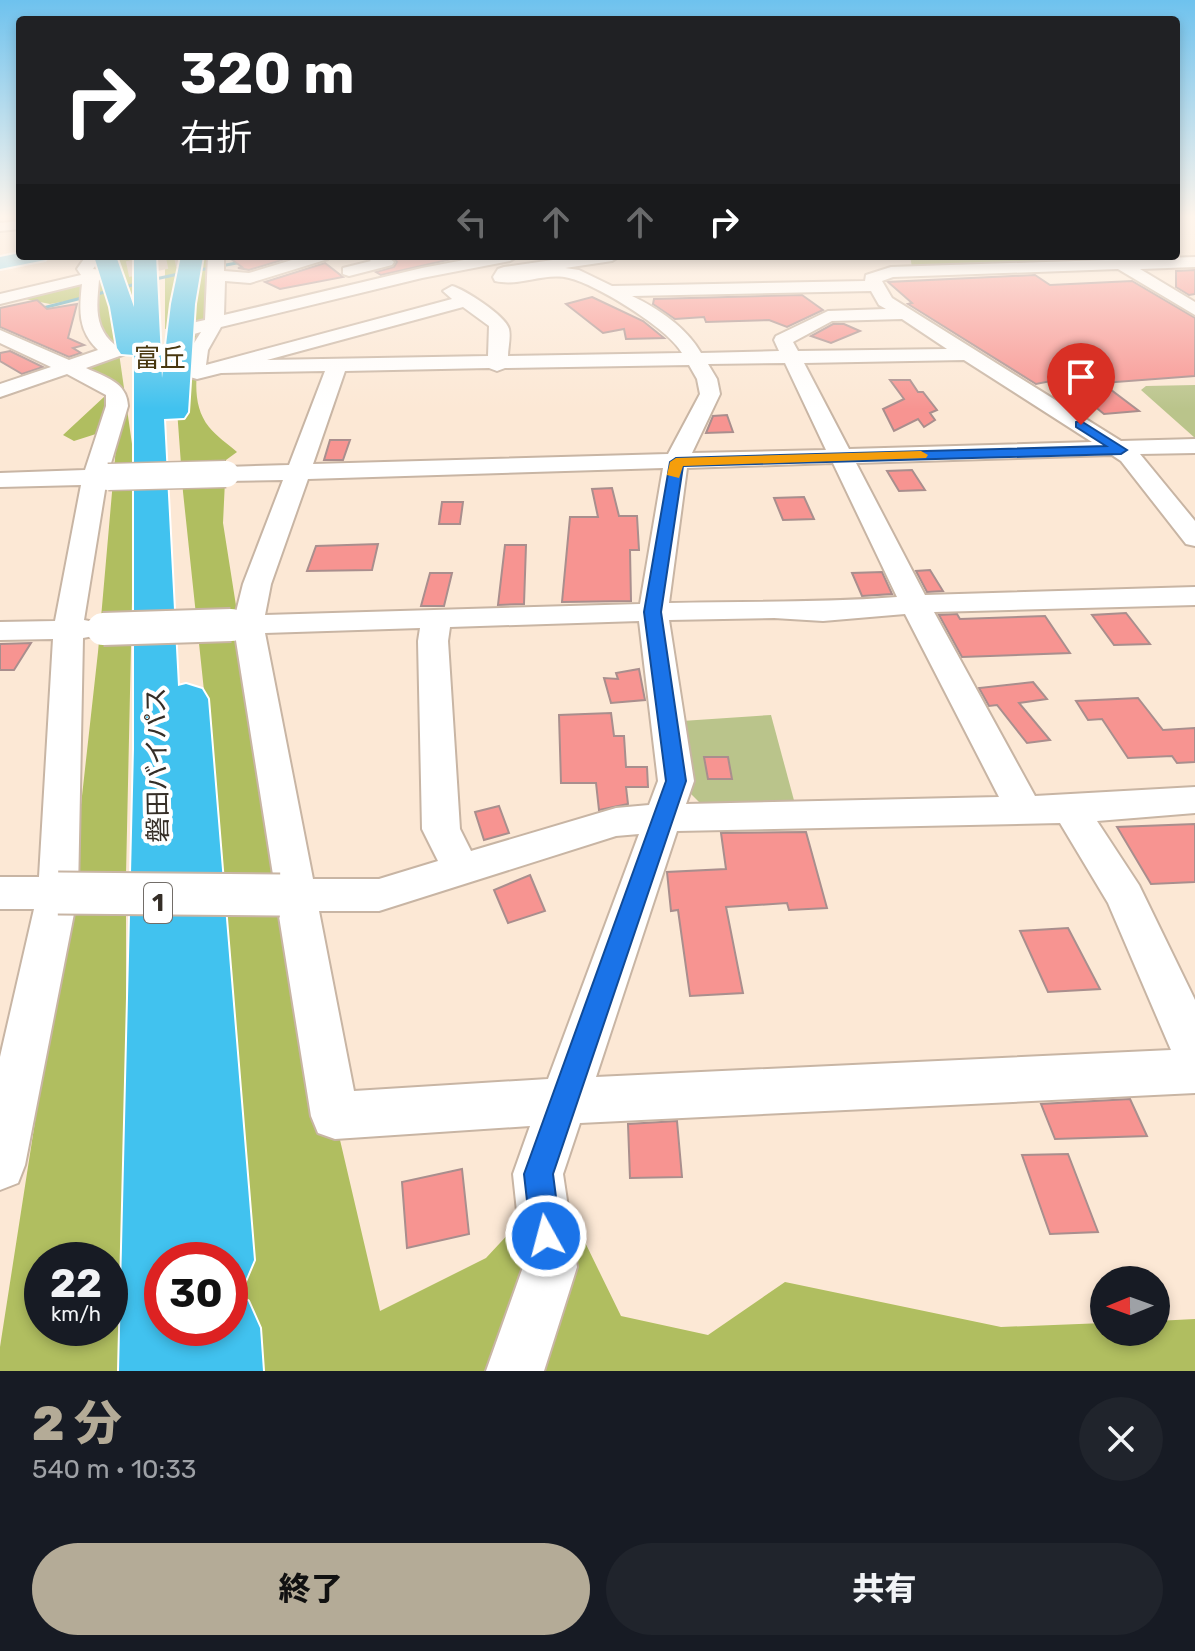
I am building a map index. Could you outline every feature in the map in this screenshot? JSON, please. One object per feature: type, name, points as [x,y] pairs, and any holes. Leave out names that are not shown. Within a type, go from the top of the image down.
[{"type":"highway","name":"1","points":[[106,281],[122,307],[136,386],[161,433]]},
{"type":"highway","name":"磐田バイパス","points":[[147,281],[161,433],[216,1242]]},
{"type":"highway","name":"磐田バイパス","points":[[159,1371],[161,281]]},
{"type":"highway","points":[[161,433],[187,281]]},
{"type":"highway","points":[[222,1346],[223,1371]]},
{"type":"street","points":[[0,299],[67,281]]},
{"type":"street","points":[[0,391],[117,351],[97,342],[91,332],[86,312],[97,281]]},
{"type":"street","points":[[216,281],[214,323],[194,358],[197,373],[469,300]]},
{"type":"street","points":[[360,281],[369,286]]},
{"type":"street","points":[[191,329],[389,281]]},
{"type":"street","points":[[436,281],[469,300],[497,323],[500,330],[497,365]]},
{"type":"street","points":[[515,1371],[550,1267],[538,1174],[676,781],[653,612],[676,462],[710,394],[707,379],[686,343],[663,322],[586,281]]},
{"type":"street","points":[[873,281],[885,301],[1129,456],[1195,538]]},
{"type":"street","points":[[1148,281],[1195,310]]},
{"type":"street","points":[[610,291],[874,286]]},
{"type":"street","points":[[906,314],[828,316],[783,340],[915,604],[1024,810]]},
{"type":"street","points":[[0,336],[111,387],[117,395],[68,629],[58,893],[0,1165]]},
{"type":"street","points":[[0,350],[21,346]]},
{"type":"street","points":[[223,367],[336,368],[968,354]]},
{"type":"street","points":[[336,368],[240,625],[288,896],[335,1116],[563,1101],[1195,1071]]},
{"type":"street","points":[[0,480],[1188,450]]},
{"type":"street","points":[[0,631],[774,609],[823,612],[915,604],[1195,596]]},
{"type":"street","points":[[437,619],[433,641],[441,829],[462,871]]},
{"type":"street","points":[[0,893],[379,895],[616,822],[663,818],[1070,809],[1195,800]]},
{"type":"street","points":[[1070,809],[1125,896],[1168,987],[1195,1054]]},
{"type":"green space","points":[[73,281],[135,281],[133,319],[123,341],[114,348],[103,339],[89,297],[50,304],[25,299],[27,292]]},
{"type":"green space","points":[[165,281],[213,281],[214,317],[165,329]]},
{"type":"green space","points":[[205,329],[196,379],[202,416],[209,427],[237,452],[226,460],[223,523],[279,879],[380,1311],[486,1258],[556,1183],[621,1316],[708,1335],[785,1282],[1001,1327],[1090,1324],[1090,1346],[1170,1346],[1170,1320],[1195,1319],[1195,1371],[237,1371],[236,1346],[248,1346],[248,1242],[234,1242],[224,880],[183,492],[175,382],[190,333]]},
{"type":"green space","points":[[119,353],[135,465],[126,875],[126,1242],[24,1242],[24,1346],[126,1346],[126,1371],[0,1371],[0,1347],[73,877],[98,652],[116,447],[99,433],[74,441],[63,435],[105,396],[67,367]]},
{"type":"green space","points":[[1195,385],[1195,438],[1141,390],[1146,386]]},
{"type":"green space","points":[[771,715],[795,804],[704,807],[688,791],[682,721]]},
{"type":"building","points":[[268,281],[322,281],[280,289],[265,282]]},
{"type":"building","points":[[1044,281],[1050,285],[1132,281],[1195,318],[1195,376],[1102,383],[1139,411],[1104,414],[1061,379],[1036,384],[908,304],[912,303],[888,282]]},
{"type":"building","points":[[1176,281],[1195,281],[1195,294],[1189,295],[1176,287]]},
{"type":"building","points":[[802,295],[823,310],[787,327],[769,320],[706,322],[704,317],[675,319],[653,304],[654,299]]},
{"type":"building","points":[[592,297],[643,321],[664,338],[626,339],[624,329],[603,333],[566,304]]},
{"type":"building","points":[[37,300],[47,309],[77,304],[68,338],[84,345],[73,348],[81,353],[69,357],[0,327],[0,308]]},
{"type":"building","points":[[833,324],[844,324],[860,331],[831,343],[811,336]]},
{"type":"building","points":[[10,351],[43,367],[22,374],[0,361],[0,353]]},
{"type":"building","points":[[890,380],[910,380],[937,410],[930,413],[935,420],[924,427],[918,419],[894,431],[883,409],[904,399]]},
{"type":"building","points":[[727,415],[733,432],[706,433],[713,416]]},
{"type":"building","points":[[330,440],[350,440],[343,460],[324,460]]},
{"type":"building","points":[[912,470],[925,490],[899,491],[887,471]]},
{"type":"building","points":[[612,488],[619,516],[637,516],[639,550],[630,550],[631,601],[562,602],[570,517],[598,517],[592,489]]},
{"type":"building","points":[[804,497],[814,519],[783,520],[774,498]]},
{"type":"building","points":[[442,502],[463,502],[460,524],[439,524]]},
{"type":"building","points":[[378,544],[372,570],[307,571],[316,546]]},
{"type":"building","points":[[505,545],[526,545],[524,604],[498,605]]},
{"type":"building","points":[[930,570],[943,591],[927,592],[916,571]]},
{"type":"building","points":[[882,572],[892,594],[862,596],[852,573]]},
{"type":"building","points":[[430,573],[452,573],[444,606],[421,606]]},
{"type":"building","points":[[1126,613],[1150,644],[1114,645],[1092,615]]},
{"type":"building","points":[[957,614],[960,619],[1045,616],[1070,653],[962,657],[939,615]]},
{"type":"building","points":[[31,643],[14,670],[0,670],[0,644]]},
{"type":"building","points":[[639,669],[645,700],[611,703],[604,678],[618,679],[616,673]]},
{"type":"building","points":[[1033,682],[1047,699],[1019,703],[1050,740],[1027,743],[997,705],[989,706],[979,688]]},
{"type":"building","points":[[1138,698],[1163,730],[1195,728],[1195,762],[1177,763],[1172,756],[1128,758],[1102,719],[1088,720],[1076,701]]},
{"type":"building","points":[[611,713],[614,736],[624,736],[626,767],[647,767],[648,787],[626,787],[628,804],[599,810],[596,783],[561,783],[559,715]]},
{"type":"building","points":[[704,757],[728,757],[732,779],[708,779]]},
{"type":"building","points":[[499,806],[509,833],[484,840],[475,812]]},
{"type":"building","points":[[1195,824],[1195,882],[1151,884],[1117,827]]},
{"type":"building","points":[[806,832],[827,908],[789,910],[787,903],[726,907],[743,993],[690,996],[678,910],[671,911],[667,872],[726,869],[721,833]]},
{"type":"building","points":[[530,875],[545,911],[508,923],[494,890]]},
{"type":"building","points":[[1068,928],[1100,989],[1048,992],[1020,931]]},
{"type":"building","points":[[1130,1099],[1147,1136],[1055,1139],[1041,1104]]},
{"type":"building","points":[[677,1121],[682,1177],[630,1178],[628,1124]]},
{"type":"building","points":[[1068,1154],[1098,1232],[1050,1234],[1022,1155]]},
{"type":"building","points":[[462,1169],[469,1234],[407,1248],[402,1182]]},
{"type":"waterway","points":[[39,309],[140,283]]},
{"type":"slow traffic","points":[[674,475],[676,462],[921,455]]},
{"type":"district","name":"富丘","points":[[160,358]]},
{"type":"route","points":[[546,1236],[538,1174],[676,781],[653,612],[676,462],[1121,450],[1081,425]]}]
